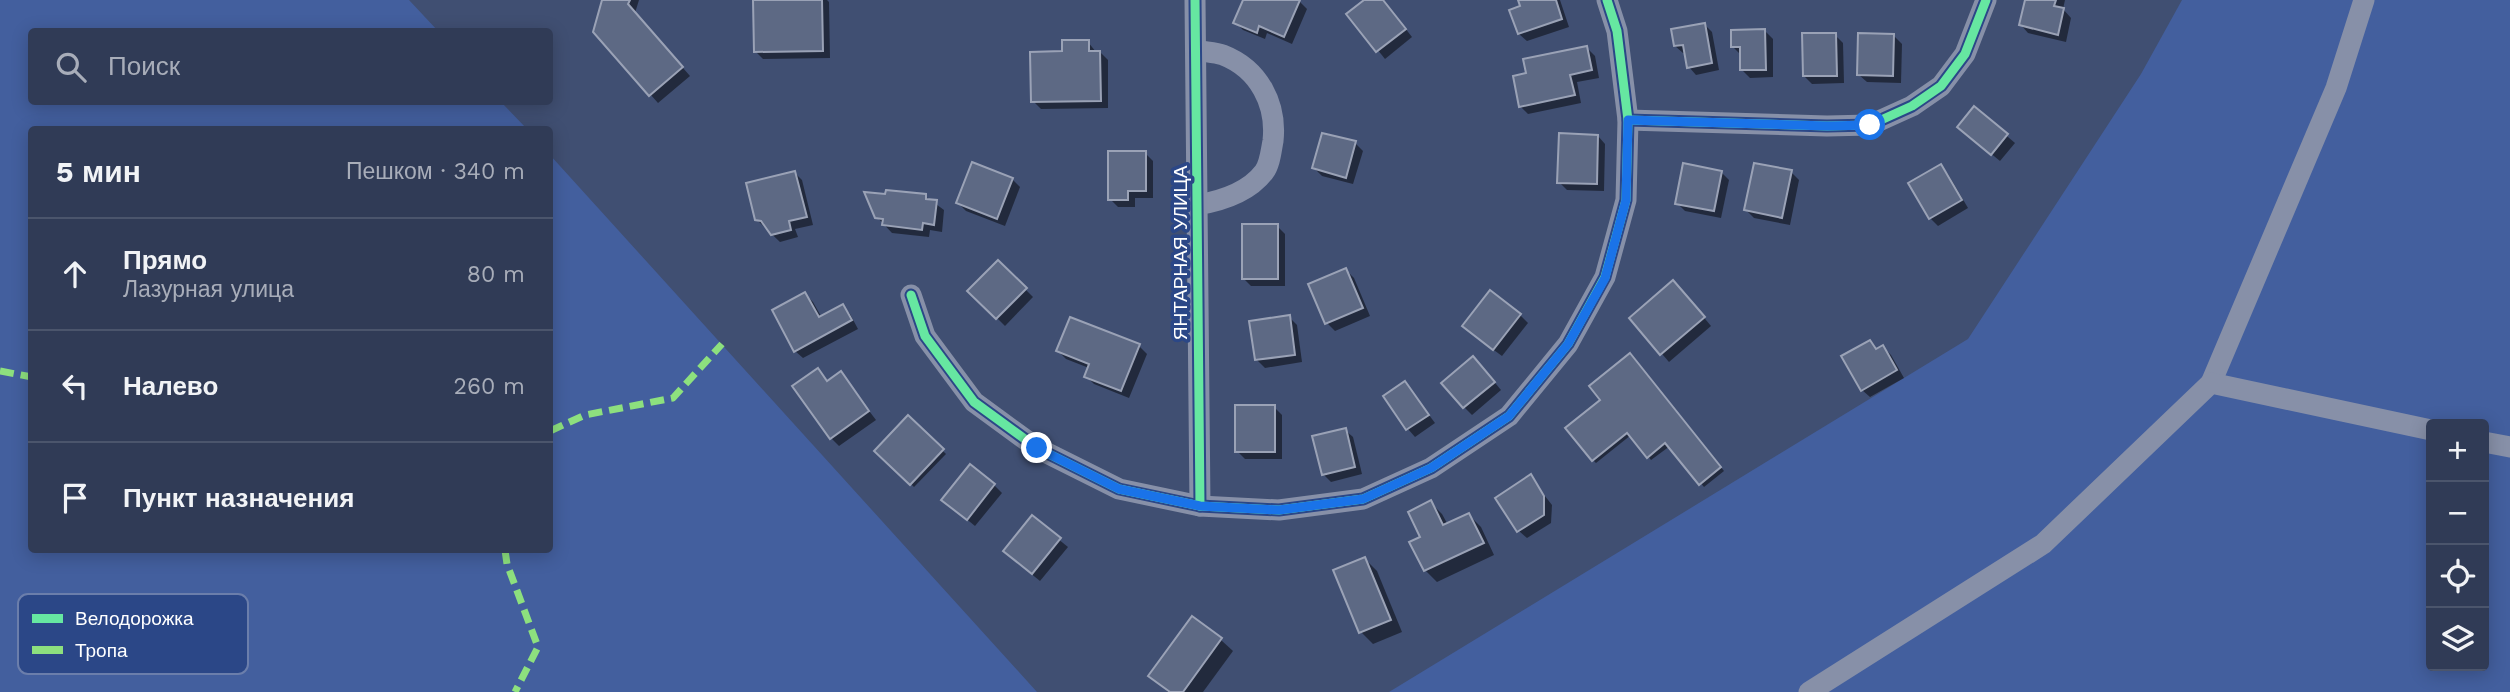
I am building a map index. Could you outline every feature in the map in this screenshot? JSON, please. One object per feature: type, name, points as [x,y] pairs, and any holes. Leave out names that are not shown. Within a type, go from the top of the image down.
[{"type":"street","name":"ЯНТАРНАЯ УЛИЦА","points":[[1195,0],[1200,506]]},
{"type":"street","points":[[911,295],[925,336],[974,402],[1037,448],[1119,489],[1200,506],[1279,510],[1363,499],[1431,468],[1509,416],[1568,344],[1605,278],[1626,200],[1628,120],[1616,31],[1606,0]]},
{"type":"street","points":[[1628,120],[1870,125],[1912,106],[1941,86],[1965,54],[1986,0]]},
{"type":"street","points":[[1809,692],[2043,544],[2211,383],[2336,88],[2364,0]]},
{"type":"street","points":[[1196,50],[1221,54],[1246,68],[1263,87],[1271,107],[1274,131],[1271,154],[1265,171],[1231,197],[1197,205]]},
{"type":"street","points":[[2211,383],[2426,429]]},
{"type":"street","points":[[2489,443],[2510,447]]},
{"type":"shaded area","points":[[0,0],[409,0],[435,28],[28,28],[28,105],[504,105],[524,126],[28,126],[28,553],[553,553],[553,158],[1037,692],[0,692]]},
{"type":"shaded area","points":[[2182,0],[2510,0],[2510,692],[1389,692],[1968,339],[2141,74]]},
{"type":"building","points":[[602,0],[630,0],[628,4],[683,67],[649,96],[593,32]]},
{"type":"building","points":[[753,0],[822,0],[823,51],[754,52]]},
{"type":"building","points":[[1243,0],[1300,0],[1284,37],[1259,26],[1257,33],[1233,23]]},
{"type":"building","points":[[1364,0],[1383,0],[1406,29],[1376,52],[1346,14]]},
{"type":"building","points":[[1518,0],[1556,0],[1562,19],[1518,34],[1509,10],[1520,6]]},
{"type":"building","points":[[2025,0],[2056,0],[2054,6],[2064,8],[2058,35],[2019,25]]},
{"type":"building","points":[[1705,23],[1712,63],[1687,68],[1683,45],[1674,46],[1671,29]]},
{"type":"building","points":[[1765,29],[1766,70],[1740,70],[1740,47],[1731,47],[1731,30]]},
{"type":"building","points":[[1802,33],[1836,33],[1837,76],[1803,76]]},
{"type":"building","points":[[1858,33],[1894,34],[1893,76],[1857,75]]},
{"type":"building","points":[[1062,40],[1089,40],[1089,51],[1100,51],[1101,101],[1031,102],[1030,52],[1062,51]]},
{"type":"building","points":[[1587,46],[1592,70],[1570,75],[1575,95],[1519,107],[1513,76],[1526,73],[1523,59]]},
{"type":"building","points":[[1974,106],[2008,134],[1991,155],[1957,127]]},
{"type":"building","points":[[1322,133],[1356,141],[1346,178],[1312,168]]},
{"type":"building","points":[[1559,133],[1598,135],[1597,184],[1557,183]]},
{"type":"building","points":[[1108,151],[1146,151],[1146,191],[1128,191],[1128,200],[1108,200]]},
{"type":"building","points":[[972,162],[1013,178],[997,219],[956,203]]},
{"type":"building","points":[[1683,163],[1722,171],[1714,211],[1675,204]]},
{"type":"building","points":[[1754,163],[1792,170],[1782,218],[1744,210]]},
{"type":"building","points":[[1941,164],[1962,200],[1929,219],[1908,183]]},
{"type":"building","points":[[795,171],[807,217],[789,221],[791,230],[771,235],[761,221],[755,220],[746,183]]},
{"type":"building","points":[[886,190],[926,194],[926,199],[937,200],[934,225],[923,223],[922,230],[882,225],[883,219],[875,218],[864,192],[885,194]]},
{"type":"building","points":[[1242,224],[1278,224],[1278,279],[1242,279]]},
{"type":"building","points":[[998,260],[1027,288],[996,319],[967,291]]},
{"type":"building","points":[[1346,268],[1363,308],[1325,324],[1308,284]]},
{"type":"building","points":[[1673,280],[1705,317],[1660,355],[1629,318]]},
{"type":"building","points":[[1490,290],[1521,314],[1493,350],[1462,326]]},
{"type":"building","points":[[805,292],[819,317],[843,304],[852,320],[794,352],[772,310]]},
{"type":"building","points":[[1290,315],[1295,355],[1255,360],[1249,321]]},
{"type":"building","points":[[1070,317],[1140,344],[1121,391],[1084,377],[1089,364],[1056,351]]},
{"type":"building","points":[[1870,340],[1876,349],[1883,345],[1897,370],[1861,391],[1841,356]]},
{"type":"building","points":[[1630,353],[1721,467],[1699,485],[1665,443],[1647,458],[1627,433],[1592,461],[1565,428],[1600,400],[1589,386]]},
{"type":"building","points":[[1473,356],[1495,382],[1463,408],[1441,383]]},
{"type":"building","points":[[818,368],[827,381],[841,371],[869,411],[830,439],[792,386]]},
{"type":"building","points":[[1405,381],[1429,415],[1406,430],[1383,396]]},
{"type":"building","points":[[1235,405],[1275,405],[1275,452],[1235,452]]},
{"type":"building","points":[[908,415],[944,449],[910,485],[874,451]]},
{"type":"building","points":[[1346,428],[1355,467],[1322,475],[1312,436]]},
{"type":"building","points":[[970,464],[995,484],[967,520],[941,500]]},
{"type":"building","points":[[1531,474],[1544,496],[1544,515],[1517,532],[1495,498]]},
{"type":"building","points":[[1431,500],[1443,525],[1469,513],[1484,543],[1424,571],[1409,542],[1420,537],[1408,512]]},
{"type":"building","points":[[1032,515],[1061,538],[1032,574],[1003,551]]},
{"type":"building","points":[[1365,557],[1391,620],[1359,633],[1333,570]]},
{"type":"building","points":[[1192,616],[1222,638],[1183,692],[1170,692],[1148,676]]},
{"type":"marked path","points":[[553,430],[585,415],[673,398],[722,344]]},
{"type":"marked path","points":[[0,371],[28,376]]},
{"type":"marked path","points":[[505,553],[507,564],[538,647],[515,692]]},
{"type":"cycle path","points":[[1195,0],[1200,506]]},
{"type":"cycle path","points":[[911,295],[925,336],[974,402],[1037,448],[1119,489],[1200,506],[1279,510],[1363,499],[1431,468],[1509,416],[1568,344],[1605,277],[1626,200],[1628,120],[1617,31],[1607,0]]},
{"type":"cycle path","points":[[1628,120],[1870,125],[1912,106],[1941,86],[1965,54],[1986,0]]},
{"type":"route","points":[[1037,448],[1119,489],[1200,506],[1279,510],[1363,499],[1431,468],[1509,416],[1568,344],[1605,278],[1626,200],[1628,120],[1870,125]]}]
